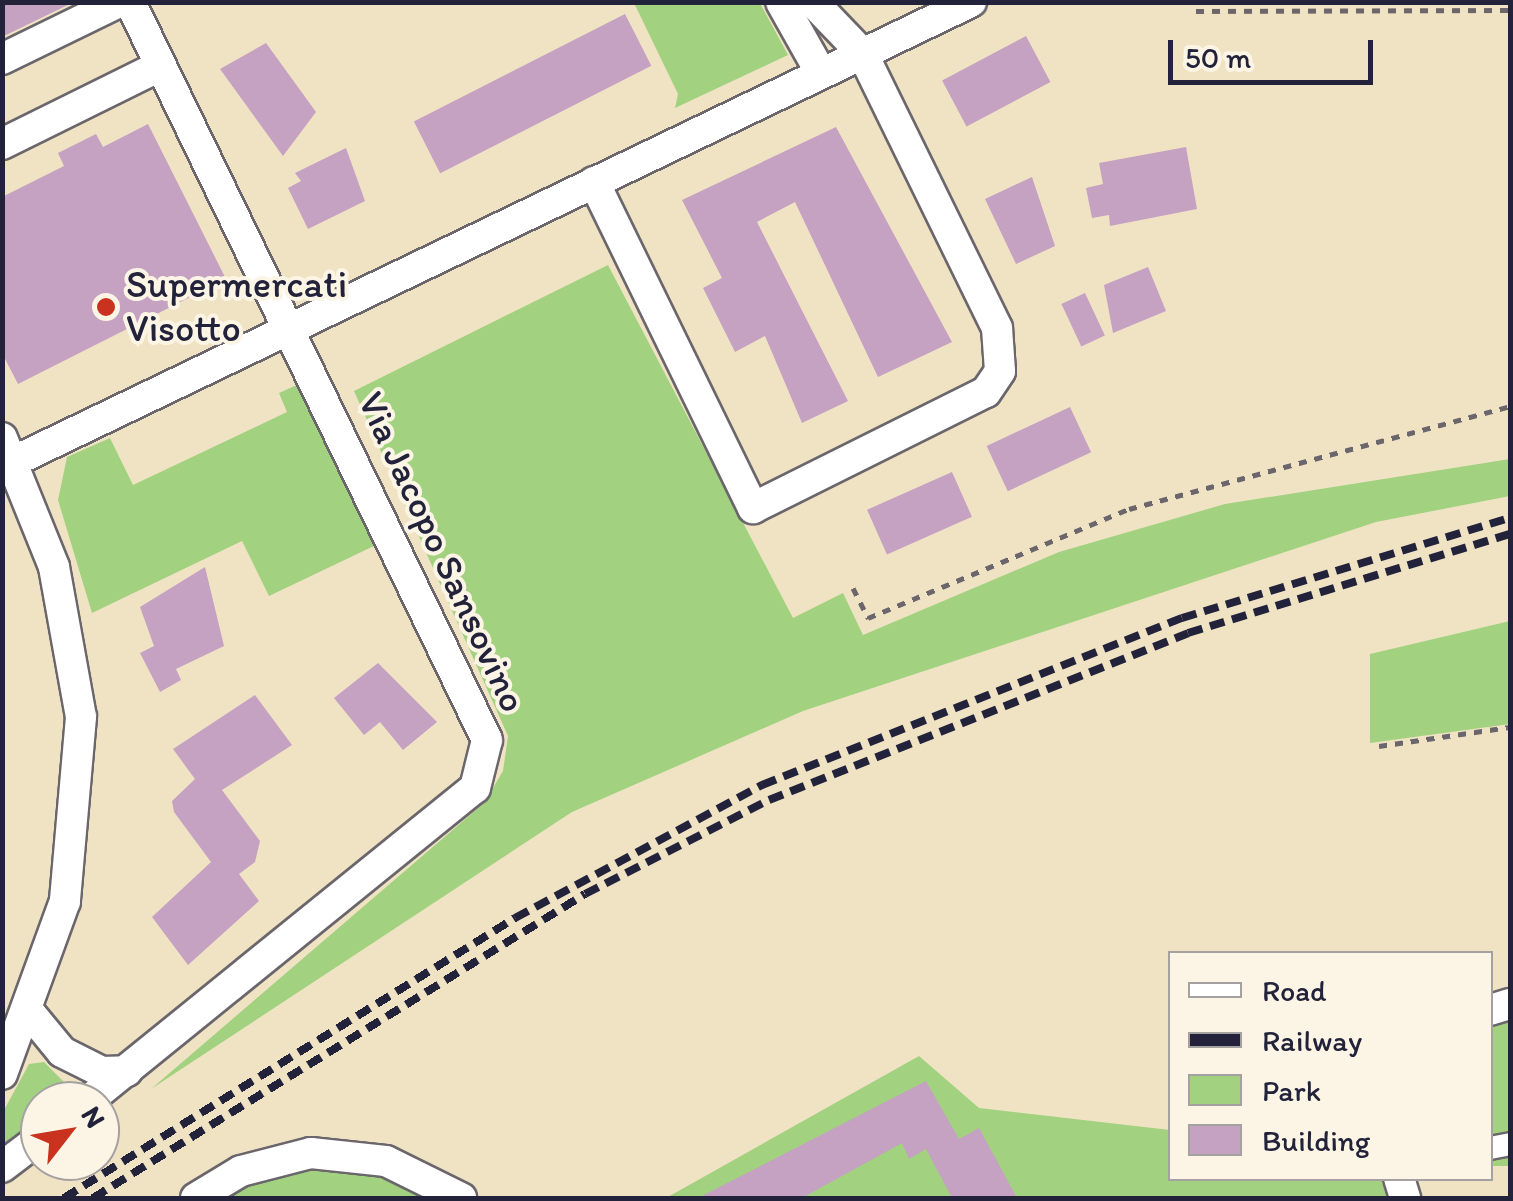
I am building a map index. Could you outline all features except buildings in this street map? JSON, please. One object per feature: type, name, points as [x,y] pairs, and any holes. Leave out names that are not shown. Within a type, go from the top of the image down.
[{"type":"street","points":[[2,59],[119,2]]},
{"type":"street","name":"Via Jacopo Sansovino","points":[[115,1081],[475,788],[487,740],[293,327],[130,2]]},
{"type":"street","points":[[780,2],[821,73]]},
{"type":"street","points":[[594,182],[753,508],[975,401],[1000,371],[997,328],[862,53],[813,2]]},
{"type":"street","points":[[2,1074],[30,1013],[74,853],[80,717],[54,567],[6,456],[293,327],[971,2]]},
{"type":"street","points":[[2,144],[160,66]]},
{"type":"street","points":[[30,1013],[62,1052],[102,1072],[127,1072]]},
{"type":"street","points":[[196,1198],[241,1171],[311,1153],[386,1161],[461,1198]]},
{"type":"path","points":[[1196,11],[1510,10]]},
{"type":"path","points":[[853,588],[868,618],[1128,509],[1510,406]]},
{"type":"path","points":[[1379,746],[1510,728]]},
{"type":"green space","points":[[634,3],[760,3],[788,55],[675,108],[678,94]]},
{"type":"green space","points":[[608,265],[793,618],[843,593],[863,635],[1059,552],[1225,504],[1510,459],[1510,496],[1376,522],[803,711],[572,812],[151,1089],[484,803],[503,771],[508,736],[354,391]]},
{"type":"green space","points":[[299,384],[376,545],[269,596],[242,541],[92,613],[58,500],[67,457],[110,438],[133,485],[287,412],[279,393]]},
{"type":"green space","points":[[1510,621],[1510,724],[1370,743],[1370,654]]},
{"type":"green space","points":[[1493,1020],[1510,1020],[1510,1166],[1493,1166]]},
{"type":"green space","points":[[919,1056],[979,1108],[1168,1130],[1168,1181],[1382,1181],[1389,1198],[666,1198]]},
{"type":"green space","points":[[44,1062],[63,1081],[20,1081],[20,1138],[3,1151],[3,1112],[29,1064]]},
{"type":"green space","points":[[346,1160],[453,1198],[217,1198],[252,1178]]},
{"type":"railway","points":[[64,1198],[515,918],[762,785],[1182,618],[1510,518]]},
{"type":"railway","points":[[93,1198],[585,894],[769,800],[1188,633],[1510,534]]},
{"type":"place","name":"Supermercati Visotto","points":[[106,307]]}]
